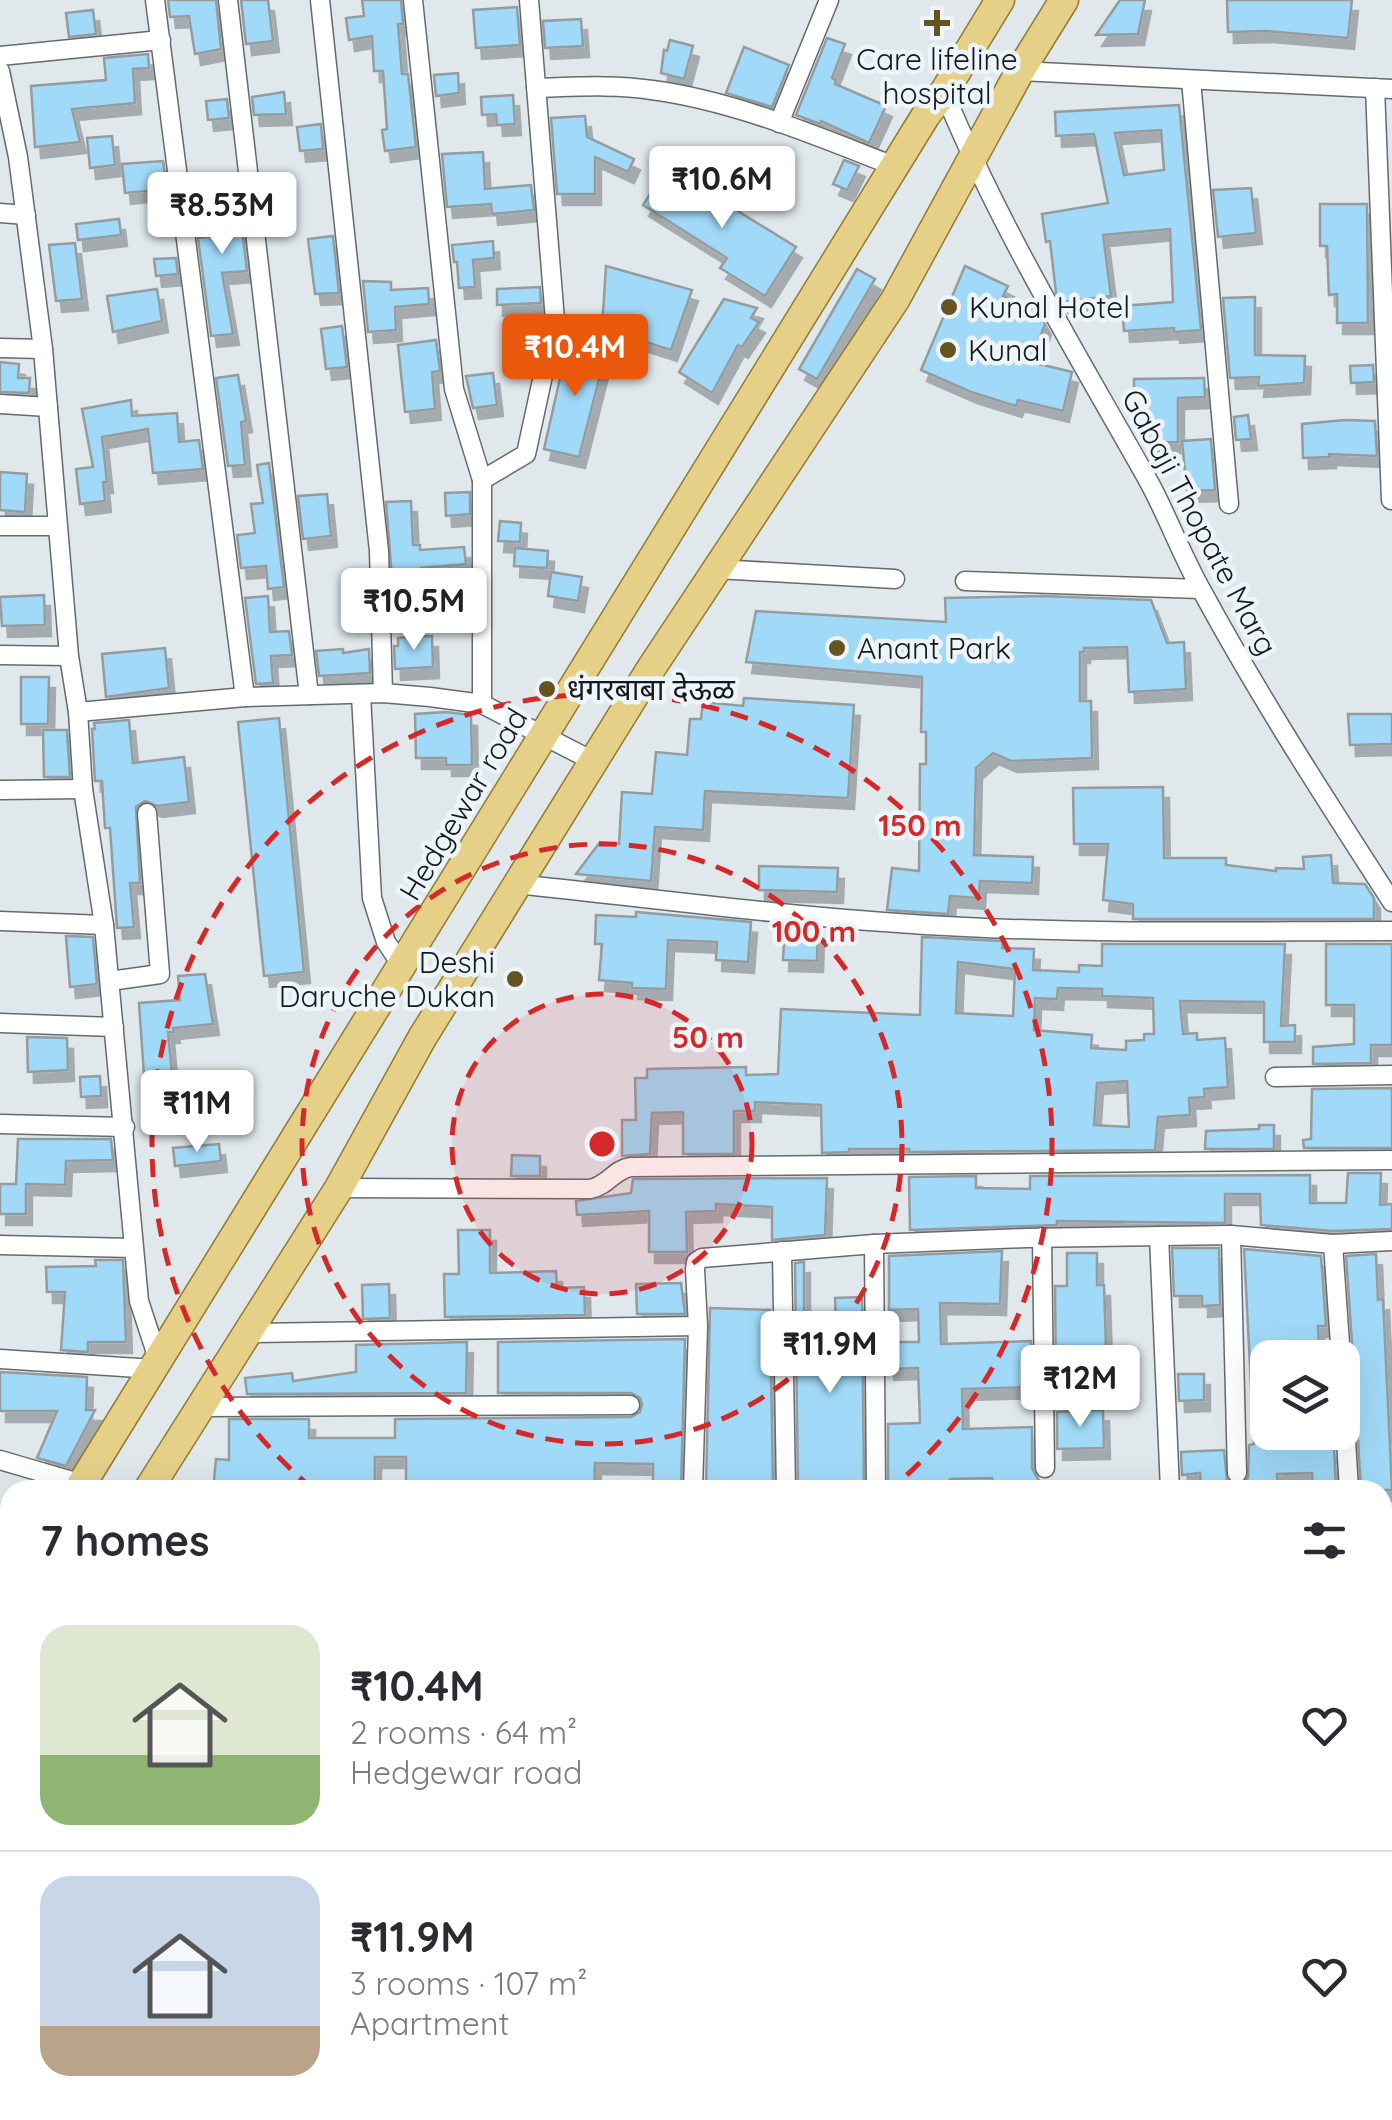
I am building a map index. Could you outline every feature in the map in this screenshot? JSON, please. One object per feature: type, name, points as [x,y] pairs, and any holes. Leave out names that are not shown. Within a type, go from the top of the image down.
[{"type":"main road","name":"Hedgewar road","points":[[84,1480],[543,733],[1000,0]]},
{"type":"main road","points":[[162,1480],[200,1407],[339,1188],[422,1038],[593,760],[895,300],[1020,71],[1064,0]]},
{"type":"street","points":[[155,0],[245,697]]},
{"type":"street","points":[[228,0],[309,694]]},
{"type":"street","points":[[320,0],[379,551],[383,693]]},
{"type":"street","points":[[413,0],[454,389],[482,480],[482,704]]},
{"type":"street","points":[[482,480],[526,454],[555,320],[529,0]]},
{"type":"street","points":[[779,123],[829,0]]},
{"type":"street","points":[[0,56],[161,40]]},
{"type":"street","points":[[0,71],[3,107],[18,157],[43,349],[69,656],[110,980],[133,1248],[139,1302],[156,1366],[0,1359]]},
{"type":"street","points":[[1020,71],[1383,89],[1391,500]]},
{"type":"street","points":[[1191,80],[1229,504]]},
{"type":"street","points":[[536,88],[648,89],[779,123],[894,166]]},
{"type":"street","name":"Gabaji Thopate Marg","points":[[944,92],[1008,232],[1161,503],[1200,588],[1307,770],[1392,902]]},
{"type":"street","points":[[0,213],[26,215]]},
{"type":"street","points":[[0,348],[43,349]]},
{"type":"street","points":[[0,404],[48,407]]},
{"type":"street","points":[[0,526],[56,526]]},
{"type":"street","points":[[717,569],[895,579]]},
{"type":"street","points":[[965,581],[1200,588]]},
{"type":"street","points":[[0,654],[69,656]]},
{"type":"street","points":[[78,712],[245,697],[383,693],[482,704],[593,760]]},
{"type":"street","points":[[360,695],[372,898],[386,942],[402,966]]},
{"type":"street","points":[[0,790],[83,789]]},
{"type":"street","points":[[110,980],[160,974],[147,813]]},
{"type":"street","points":[[517,884],[966,927],[1144,932],[1392,931]]},
{"type":"street","points":[[0,921],[104,925]]},
{"type":"street","points":[[0,1023],[114,1028]]},
{"type":"street","points":[[1275,1076],[1392,1076]]},
{"type":"street","points":[[0,1124],[125,1127]]},
{"type":"street","points":[[339,1188],[590,1189],[607,1184],[617,1172],[631,1167],[1392,1160]]},
{"type":"street","points":[[1231,1235],[1237,1473]]},
{"type":"street","points":[[692,1480],[698,1326],[696,1262],[712,1254],[1042,1237],[1231,1235],[1333,1244],[1392,1241]]},
{"type":"street","points":[[1159,1236],[1170,1480]]},
{"type":"street","points":[[1042,1237],[1045,1468]]},
{"type":"street","points":[[874,1244],[876,1480]]},
{"type":"street","points":[[1333,1244],[1340,1340]]},
{"type":"street","points":[[0,1245],[133,1248]]},
{"type":"street","points":[[782,1251],[786,1480]]},
{"type":"street","points":[[249,1333],[698,1326]]},
{"type":"street","points":[[200,1407],[630,1405]]},
{"type":"street","points":[[1346,1450],[1347,1480]]},
{"type":"street","points":[[0,1460],[59,1480]]},
{"type":"building","points":[[168,0],[216,0],[221,49],[195,54],[189,16],[170,17]]},
{"type":"building","points":[[241,0],[268,0],[273,41],[246,44]]},
{"type":"building","points":[[362,0],[401,0],[403,24],[398,24],[402,74],[408,74],[416,147],[385,151],[383,71],[374,71],[372,36],[349,40],[346,18],[364,16]]},
{"type":"building","points":[[1120,0],[1145,0],[1138,34],[1096,35]]},
{"type":"building","points":[[1227,0],[1352,0],[1348,38],[1228,32]]},
{"type":"building","points":[[517,7],[520,45],[476,48],[473,10]]},
{"type":"building","points":[[93,10],[96,34],[69,37],[66,13]]},
{"type":"building","points":[[581,19],[583,46],[545,48],[543,21]]},
{"type":"building","points":[[827,38],[845,44],[832,78],[835,84],[886,106],[869,143],[821,121],[820,124],[796,115]]},
{"type":"building","points":[[670,40],[693,46],[684,79],[661,73],[664,50],[667,51]]},
{"type":"building","points":[[744,47],[789,65],[772,107],[726,93]]},
{"type":"building","points":[[148,54],[149,68],[133,69],[135,103],[72,109],[80,142],[35,147],[31,86],[106,80],[104,58]]},
{"type":"building","points":[[458,73],[459,93],[436,96],[434,75]]},
{"type":"building","points":[[284,92],[286,114],[254,115],[252,97]]},
{"type":"building","points":[[513,95],[515,124],[497,125],[496,114],[482,115],[481,97]]},
{"type":"building","points":[[227,99],[229,118],[208,120],[206,101]]},
{"type":"building","points":[[1179,105],[1201,330],[1124,331],[1122,306],[1173,302],[1170,229],[1103,235],[1111,296],[1062,302],[1056,293],[1050,241],[1046,242],[1042,214],[1108,203],[1094,134],[1056,136],[1055,112]],"holes":[[[1161,130],[1164,170],[1124,175],[1115,133]]]},
{"type":"building","points":[[585,116],[587,137],[634,159],[628,172],[595,157],[595,194],[557,194],[551,118]]},
{"type":"building","points":[[321,124],[323,149],[300,151],[297,127]]},
{"type":"building","points":[[112,136],[115,165],[90,168],[87,138]]},
{"type":"building","points":[[483,152],[485,189],[531,185],[534,210],[492,214],[491,204],[447,207],[442,154]]},
{"type":"building","points":[[844,160],[859,166],[847,190],[833,184]]},
{"type":"building","points":[[163,161],[167,189],[125,193],[122,164]]},
{"type":"building","points":[[667,167],[796,247],[765,296],[720,268],[727,258],[643,205]]},
{"type":"building","points":[[746,167],[777,178],[770,199],[739,189]]},
{"type":"building","points":[[237,185],[247,271],[222,273],[233,334],[211,336],[198,238],[218,235],[213,188]]},
{"type":"building","points":[[1251,188],[1256,233],[1218,237],[1213,190]]},
{"type":"building","points":[[1320,204],[1367,204],[1368,323],[1337,323],[1337,294],[1329,295],[1327,246],[1320,246]]},
{"type":"building","points":[[119,219],[121,235],[78,240],[76,224]]},
{"type":"building","points":[[333,236],[339,293],[315,294],[308,239]]},
{"type":"building","points":[[493,241],[494,258],[473,260],[475,287],[459,288],[452,245]]},
{"type":"building","points":[[75,243],[82,299],[56,301],[49,245]]},
{"type":"building","points":[[176,258],[178,274],[156,276],[154,259]]},
{"type":"building","points":[[606,266],[692,290],[671,350],[602,328]]},
{"type":"building","points":[[965,266],[1008,286],[1003,296],[1037,309],[1045,324],[1031,362],[1072,372],[1063,411],[1018,400],[1016,406],[921,370]]},
{"type":"building","points":[[857,269],[875,279],[817,379],[799,369]]},
{"type":"building","points":[[363,281],[391,282],[391,290],[428,288],[429,304],[395,307],[396,330],[368,332]]},
{"type":"building","points":[[540,287],[541,303],[497,305],[497,289]]},
{"type":"building","points":[[157,289],[162,321],[113,332],[107,296]]},
{"type":"building","points":[[1255,297],[1255,355],[1305,356],[1304,383],[1258,386],[1259,377],[1230,378],[1223,298]]},
{"type":"building","points":[[724,299],[757,308],[751,318],[759,322],[742,347],[738,345],[712,393],[679,372]]},
{"type":"building","points":[[342,326],[347,367],[326,369],[321,329]]},
{"type":"building","points":[[436,340],[440,371],[432,372],[435,409],[405,412],[398,345]]},
{"type":"building","points":[[568,343],[607,348],[579,457],[544,449]]},
{"type":"building","points":[[0,362],[19,364],[18,378],[30,378],[29,393],[0,392]]},
{"type":"building","points":[[1373,365],[1374,382],[1351,383],[1350,366]]},
{"type":"building","points":[[493,373],[497,405],[473,408],[466,376]]},
{"type":"building","points":[[238,375],[246,421],[241,422],[245,465],[228,466],[216,378]]},
{"type":"building","points":[[1204,378],[1205,397],[1178,398],[1178,442],[1146,443],[1145,402],[1134,403],[1134,379]]},
{"type":"building","points":[[131,400],[132,416],[177,413],[179,442],[199,440],[203,469],[153,473],[148,429],[102,437],[105,501],[80,504],[76,469],[93,467],[82,409]]},
{"type":"building","points":[[1248,415],[1251,439],[1236,440],[1234,417]]},
{"type":"building","points":[[1375,421],[1377,456],[1329,454],[1330,457],[1303,458],[1302,424]]},
{"type":"building","points":[[1211,439],[1215,490],[1187,491],[1182,441]]},
{"type":"building","points":[[269,463],[284,587],[268,589],[266,566],[241,568],[237,535],[255,533],[251,504],[263,503],[257,465]]},
{"type":"building","points":[[0,472],[27,474],[25,512],[0,510]]},
{"type":"building","points":[[470,492],[470,514],[446,516],[445,493]]},
{"type":"building","points":[[327,494],[331,536],[303,539],[298,496]]},
{"type":"building","points":[[411,501],[413,545],[420,545],[420,550],[464,547],[466,564],[421,568],[422,588],[393,589],[386,502]]},
{"type":"building","points":[[500,521],[521,523],[520,542],[498,541]]},
{"type":"building","points":[[515,548],[548,551],[547,568],[514,566]]},
{"type":"building","points":[[551,572],[582,577],[578,601],[548,596]]},
{"type":"building","points":[[44,595],[45,625],[2,626],[0,597]]},
{"type":"building","points":[[268,596],[270,632],[289,631],[292,655],[271,656],[273,683],[256,684],[245,598]]},
{"type":"building","points":[[945,598],[1151,600],[1167,643],[1184,642],[1186,689],[1129,692],[1127,647],[1084,648],[1080,652],[1080,701],[1091,701],[1092,758],[1011,761],[993,753],[976,768],[974,855],[1033,857],[1032,883],[980,881],[979,898],[950,896],[948,914],[887,910],[892,868],[919,871],[920,764],[926,764],[926,732],[921,732],[922,677],[746,662],[756,611],[946,622]]},
{"type":"building","points":[[432,636],[433,667],[395,669],[394,646],[398,646],[398,638]]},
{"type":"building","points":[[165,648],[169,688],[106,697],[102,654]]},
{"type":"building","points":[[343,649],[343,653],[369,649],[370,673],[319,676],[316,651]]},
{"type":"building","points":[[21,677],[49,677],[48,724],[21,724]]},
{"type":"building","points":[[744,698],[854,705],[848,798],[705,791],[703,830],[655,827],[651,881],[576,874],[600,842],[619,844],[622,792],[652,794],[656,752],[687,755],[690,719],[701,719],[703,702],[743,706]]},
{"type":"building","points":[[415,714],[471,715],[472,765],[446,765],[446,758],[416,758]]},
{"type":"building","points":[[1348,714],[1392,714],[1392,744],[1350,745]]},
{"type":"building","points":[[279,718],[304,972],[264,976],[238,722]]},
{"type":"building","points":[[129,720],[133,763],[184,757],[189,802],[157,806],[145,801],[136,807],[140,883],[130,883],[134,927],[117,928],[110,828],[105,828],[102,781],[95,781],[92,729],[94,723]]},
{"type":"building","points":[[43,730],[67,730],[70,777],[44,777]]},
{"type":"building","points":[[1163,787],[1164,858],[1226,858],[1226,865],[1276,871],[1304,869],[1303,857],[1331,855],[1333,883],[1365,884],[1374,898],[1374,919],[1133,919],[1133,904],[1103,900],[1108,844],[1074,844],[1073,788]]},
{"type":"building","points":[[759,866],[838,868],[837,892],[759,890]]},
{"type":"building","points":[[636,912],[751,922],[748,962],[716,960],[717,942],[668,940],[666,989],[632,988],[632,983],[599,980],[602,944],[595,944],[596,915],[636,917]]},
{"type":"building","points":[[785,926],[818,929],[817,961],[783,960]]},
{"type":"building","points":[[66,936],[93,937],[97,984],[70,987]]},
{"type":"building","points":[[922,937],[1003,941],[1002,948],[1034,949],[1033,970],[1079,972],[1079,965],[1102,966],[1102,944],[1285,944],[1281,1026],[1295,1025],[1295,1042],[1264,1042],[1264,1002],[1180,1001],[1183,1034],[1197,1033],[1197,1040],[1225,1038],[1228,1087],[1204,1089],[1205,1097],[1189,1098],[1190,1115],[1158,1117],[1155,1150],[849,1149],[822,1153],[821,1105],[755,1102],[755,1111],[734,1111],[734,1154],[683,1154],[683,1112],[652,1113],[650,1154],[622,1156],[622,1120],[636,1120],[635,1078],[647,1078],[647,1069],[746,1067],[746,1075],[778,1074],[781,1009],[920,1015]],"holes":[[[958,962],[1015,969],[1013,1016],[956,1013]],[[1058,988],[1102,989],[1102,996],[1153,998],[1154,1034],[1144,1034],[1144,1040],[1126,1041],[1126,1050],[1091,1048],[1092,1035],[1034,1030],[1035,998],[1057,999]],[[1127,1081],[1129,1127],[1094,1125],[1097,1083]]]},
{"type":"building","points":[[1326,944],[1392,944],[1392,1045],[1371,1045],[1371,1063],[1313,1064],[1313,1047],[1354,1044],[1354,1005],[1326,1005]]},
{"type":"building","points":[[205,974],[213,1024],[173,1028],[174,1032],[168,1032],[173,1084],[185,1083],[186,1091],[218,1088],[220,1112],[147,1119],[139,1003],[180,1000],[178,976]]},
{"type":"building","points":[[27,1037],[67,1038],[68,1070],[28,1072]]},
{"type":"building","points":[[100,1076],[101,1096],[81,1097],[80,1077]]},
{"type":"building","points":[[1392,1088],[1392,1148],[1304,1148],[1303,1140],[1311,1139],[1312,1089]]},
{"type":"building","points":[[1259,1125],[1274,1125],[1274,1149],[1205,1149],[1206,1131],[1259,1129]]},
{"type":"building","points":[[18,1139],[111,1139],[113,1160],[66,1161],[65,1185],[26,1184],[26,1214],[0,1214],[0,1184],[16,1184]]},
{"type":"building","points":[[219,1144],[221,1161],[175,1166],[173,1148]]},
{"type":"building","points":[[512,1155],[540,1156],[540,1176],[511,1176]]},
{"type":"building","points":[[1348,1173],[1381,1173],[1380,1205],[1392,1204],[1392,1229],[1333,1231],[1261,1225],[1260,1194],[1225,1194],[1225,1223],[1057,1221],[1057,1225],[910,1230],[909,1177],[976,1176],[976,1188],[1030,1189],[1030,1176],[1310,1175],[1310,1203],[1346,1203]]},
{"type":"building","points":[[827,1178],[825,1235],[772,1240],[772,1207],[716,1204],[716,1211],[686,1212],[687,1252],[649,1252],[649,1211],[577,1215],[576,1201],[631,1193],[633,1179]]},
{"type":"building","points":[[458,1230],[490,1230],[490,1273],[556,1271],[557,1288],[584,1287],[585,1315],[445,1317],[444,1274],[459,1274]]},
{"type":"building","points":[[1172,1248],[1219,1248],[1220,1305],[1202,1306],[1202,1296],[1174,1296]]},
{"type":"building","points":[[1244,1249],[1321,1256],[1326,1326],[1318,1326],[1319,1340],[1250,1340],[1250,1366]]},
{"type":"building","points":[[1002,1251],[1000,1304],[940,1303],[941,1344],[1031,1341],[1031,1387],[962,1389],[963,1429],[1032,1427],[1032,1468],[1038,1480],[888,1480],[888,1424],[920,1423],[918,1368],[888,1369],[887,1342],[919,1342],[918,1309],[889,1310],[889,1256]]},
{"type":"building","points":[[1067,1253],[1097,1253],[1097,1285],[1104,1285],[1107,1380],[1056,1381],[1055,1286],[1067,1286]]},
{"type":"building","points":[[1376,1254],[1378,1300],[1383,1299],[1392,1480],[1360,1480],[1360,1340],[1352,1340],[1346,1256]]},
{"type":"building","points":[[95,1260],[123,1260],[126,1342],[88,1342],[88,1352],[61,1350],[65,1292],[47,1292],[46,1267],[96,1266]]},
{"type":"building","points":[[804,1262],[804,1323],[836,1322],[835,1298],[862,1297],[864,1480],[798,1480],[795,1263]]},
{"type":"building","points":[[681,1283],[685,1314],[637,1314],[636,1284]]},
{"type":"building","points":[[389,1284],[390,1318],[363,1319],[362,1285]]},
{"type":"building","points":[[710,1308],[770,1310],[773,1480],[706,1480]]},
{"type":"building","points":[[685,1339],[681,1480],[653,1480],[653,1464],[595,1463],[594,1480],[406,1480],[406,1457],[375,1457],[375,1480],[214,1480],[216,1459],[229,1460],[229,1419],[309,1419],[309,1438],[395,1438],[395,1419],[631,1417],[640,1412],[640,1398],[631,1393],[498,1393],[498,1342]]},
{"type":"building","points":[[467,1342],[466,1393],[247,1394],[245,1378],[292,1373],[293,1381],[356,1372],[356,1345]]},
{"type":"building","points":[[0,1372],[87,1377],[86,1410],[95,1410],[66,1466],[37,1458],[57,1411],[0,1411]]},
{"type":"building","points":[[1178,1374],[1204,1374],[1204,1400],[1179,1401]]},
{"type":"building","points":[[1103,1410],[1104,1448],[1057,1449],[1057,1412]]},
{"type":"building","points":[[1249,1445],[1250,1450],[1334,1450],[1336,1480],[1312,1480],[1312,1473],[1277,1474],[1277,1480],[1245,1480]]},
{"type":"building","points":[[1224,1450],[1227,1480],[1200,1480],[1200,1473],[1182,1475],[1181,1452]]},
{"type":"place","name":"Care lifeline hospital","points":[[937,23]]},
{"type":"place","name":"Kunal Hotel","points":[[949,307]]},
{"type":"place","name":"Kunal","points":[[948,350]]},
{"type":"place","name":"Anant Park","points":[[837,648]]},
{"type":"place","name":"धंगरबाबा देऊळ","points":[[547,689]]},
{"type":"place","name":"Deshi Daruche Dukan","points":[[515,979]]}]
